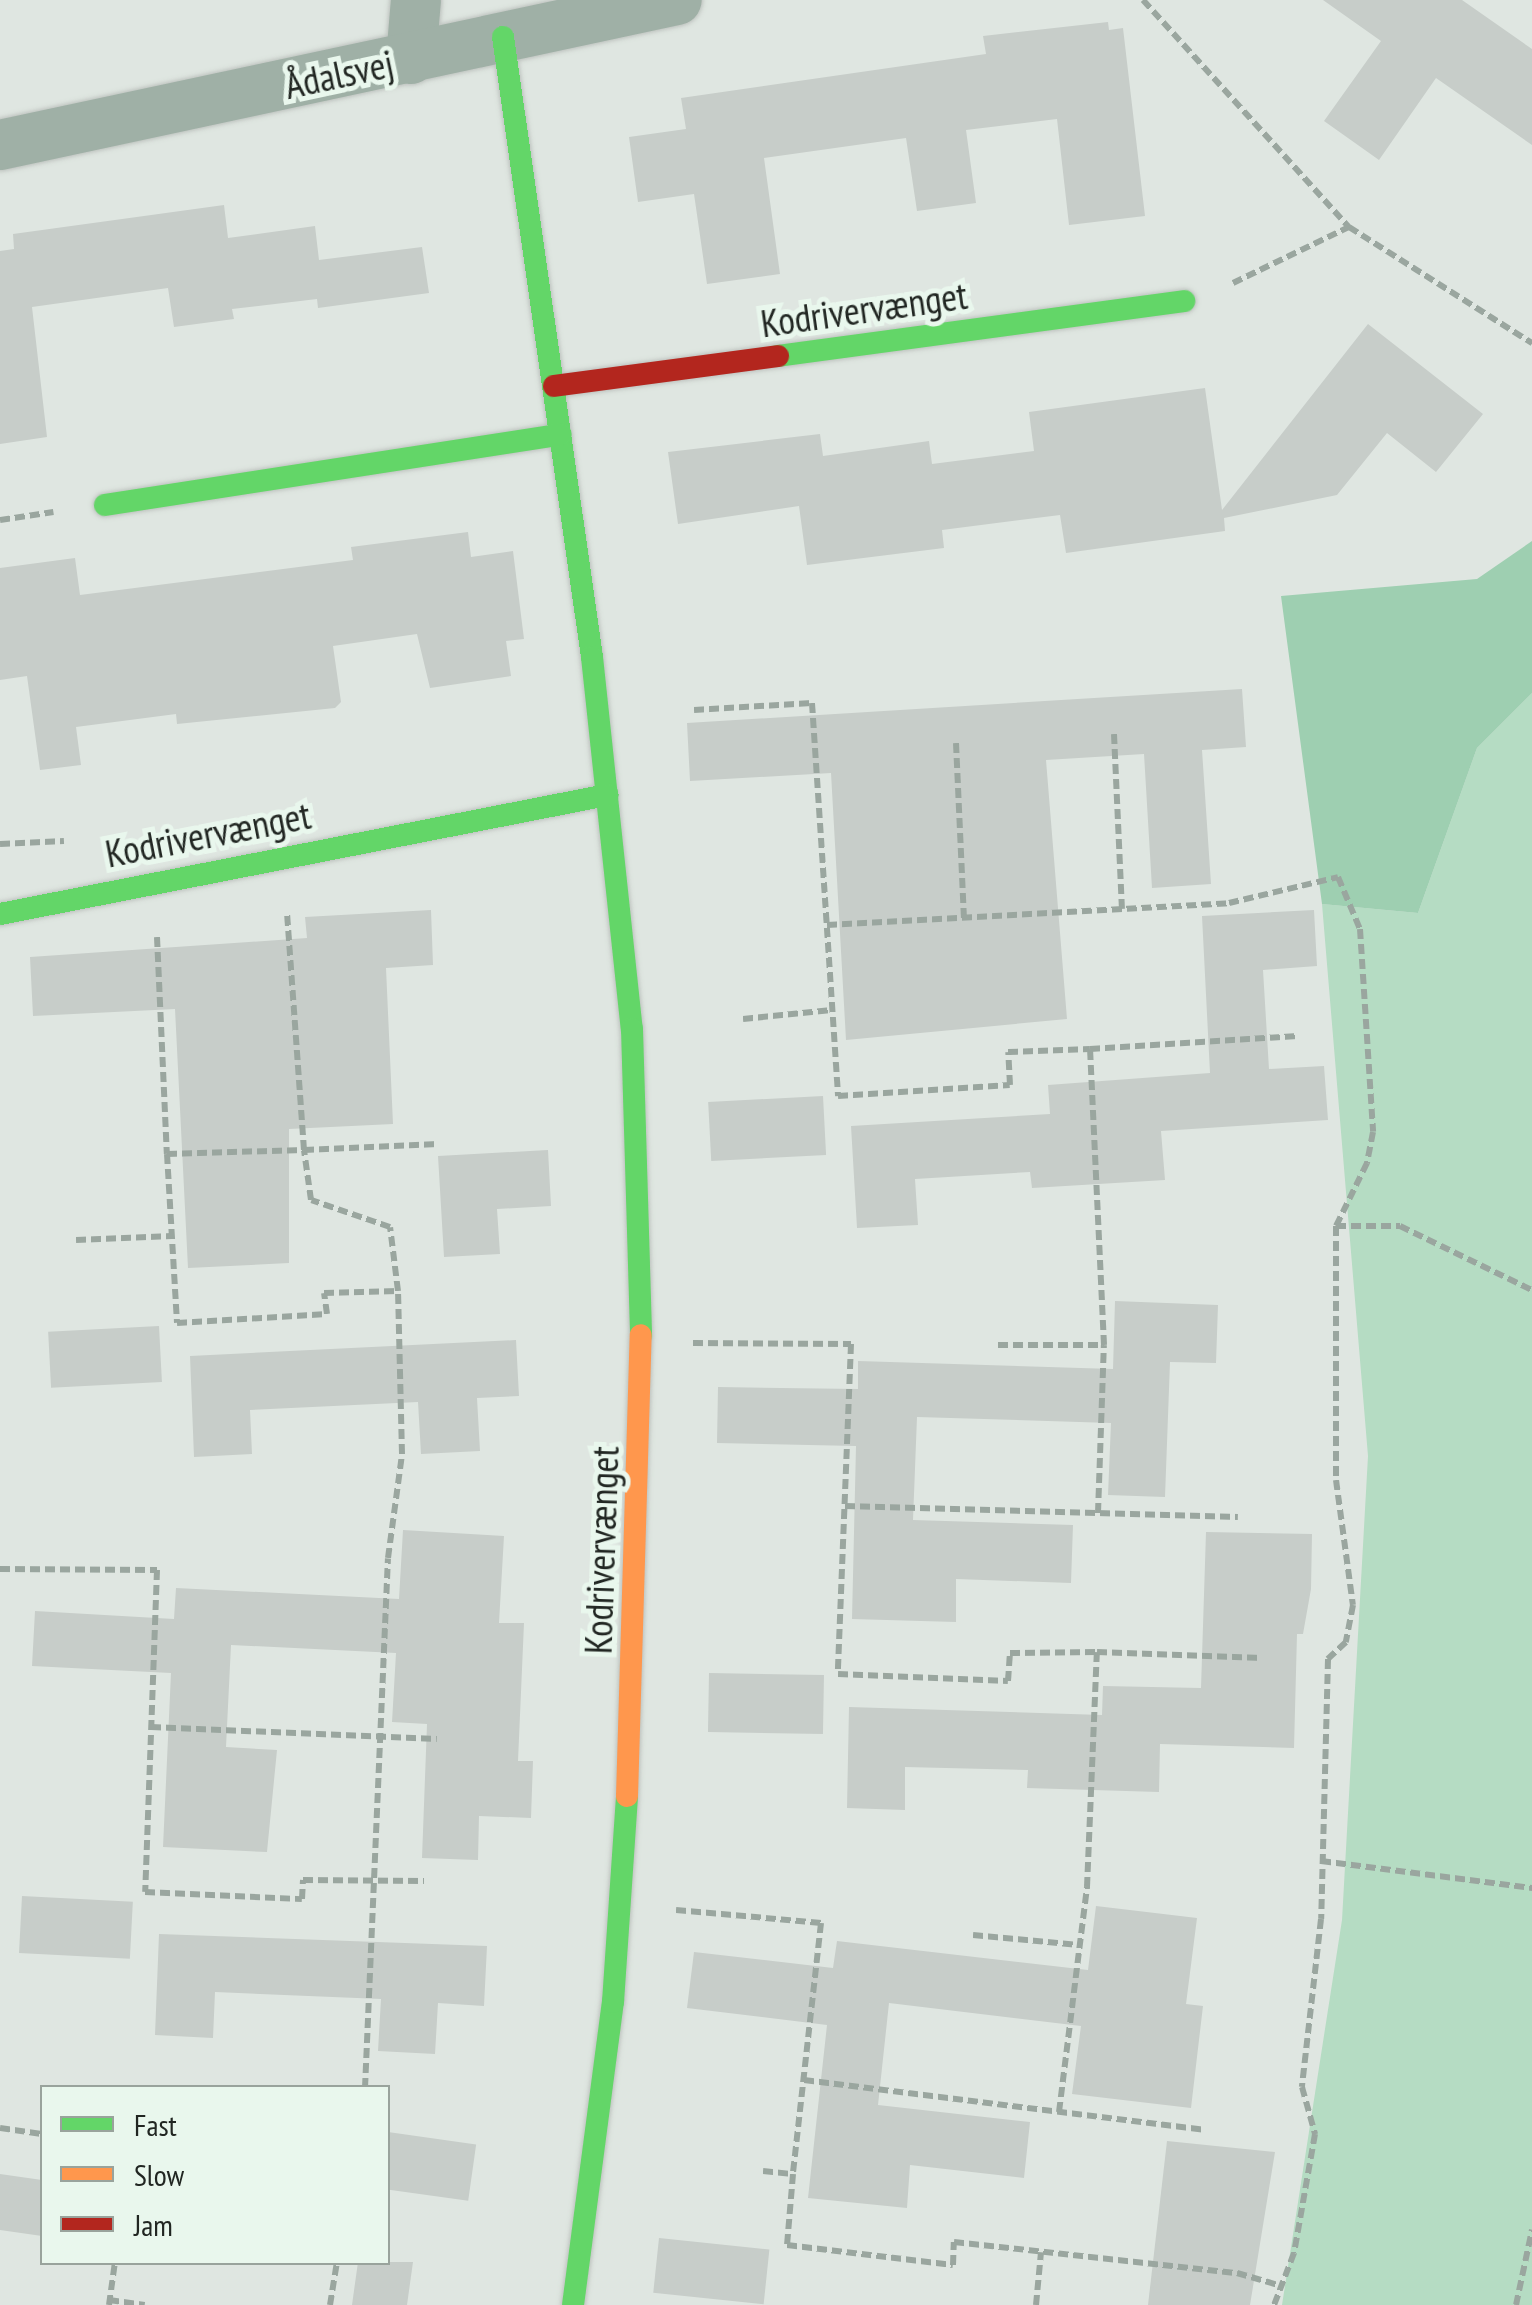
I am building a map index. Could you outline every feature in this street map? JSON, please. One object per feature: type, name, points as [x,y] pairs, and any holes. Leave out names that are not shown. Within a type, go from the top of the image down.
[{"type":"street","points":[[412,59],[416,0]]},
{"type":"street","name":"Ådalsvej","points":[[0,146],[677,0]]},
{"type":"street","name":"Kodrivervænget","points":[[503,36],[554,386],[607,796],[632,1029],[640,1342],[620,1906],[573,2305]]},
{"type":"street","name":"Kodrivervænget","points":[[554,386],[1184,301]]},
{"type":"street","points":[[106,505],[560,434]]},
{"type":"street","name":"Kodrivervænget","points":[[0,914],[607,796]]},
{"type":"path","points":[[1143,0],[1349,227],[1532,343]]},
{"type":"path","points":[[1184,301],[1277,267],[1349,227]]},
{"type":"path","points":[[694,710],[812,703],[838,1096],[1010,1085],[1008,1052],[1298,1036]]},
{"type":"path","points":[[1114,734],[1122,909]]},
{"type":"path","points":[[956,743],[964,918]]},
{"type":"path","points":[[283,856],[311,1200],[390,1227],[398,1291],[402,1454],[388,1558],[365,2085]]},
{"type":"path","points":[[827,925],[1230,904],[1338,877],[1346,886],[1360,929],[1373,1132],[1367,1163],[1336,1226],[1336,1480],[1353,1605],[1346,1642],[1328,1660],[1322,1918],[1302,2087],[1315,2134],[1294,2254],[1278,2286],[1274,2305]]},
{"type":"path","points":[[157,937],[177,1323],[327,1314],[324,1293],[398,1291]]},
{"type":"path","points":[[743,1019],[832,1010]]},
{"type":"path","points":[[1090,1049],[1104,1345],[1098,1513]]},
{"type":"path","points":[[167,1154],[438,1144]]},
{"type":"path","points":[[1336,1226],[1400,1226],[1532,1290]]},
{"type":"path","points":[[76,1240],[172,1236]]},
{"type":"path","points":[[640,1342],[852,1344],[838,1674],[1008,1681],[1010,1654],[1097,1652],[1262,1658]]},
{"type":"path","points":[[998,1344],[1104,1345]]},
{"type":"path","points":[[845,1506],[1238,1517]]},
{"type":"path","points":[[0,1569],[157,1570],[145,1892],[302,1899],[303,1880],[424,1881]]},
{"type":"path","points":[[1059,2112],[1079,1945],[1097,1652]]},
{"type":"path","points":[[151,1727],[437,1740]]},
{"type":"path","points":[[1321,1861],[1532,1888]]},
{"type":"path","points":[[620,1906],[821,1923],[787,2245],[952,2265],[954,2242],[1237,2273],[1278,2286]]},
{"type":"path","points":[[973,1934],[1079,1945]]},
{"type":"path","points":[[804,2080],[1204,2130]]},
{"type":"path","points":[[0,2128],[40,2134]]},
{"type":"path","points":[[763,2171],[793,2174]]},
{"type":"path","points":[[1516,2305],[1532,2230]]},
{"type":"path","points":[[1036,2305],[1041,2252]]},
{"type":"path","points":[[114,2265],[109,2302],[146,2305]]},
{"type":"path","points":[[330,2305],[337,2265]]},
{"type":"green space","points":[[1532,541],[1532,693],[1477,748],[1418,913],[1322,904],[1281,596],[1477,579]]},
{"type":"green space","points":[[1532,693],[1532,2305],[1282,2305],[1342,1920],[1368,1456],[1322,904],[1418,913],[1477,748]]},
{"type":"building","points":[[1323,0],[1462,0],[1532,49],[1532,145],[1436,78],[1379,160],[1324,121],[1381,41]]},
{"type":"building","points":[[1108,22],[1109,30],[1123,28],[1145,216],[1069,225],[1057,119],[966,130],[976,203],[917,211],[906,138],[764,158],[780,274],[707,284],[694,194],[638,202],[629,137],[686,129],[681,98],[986,54],[983,36]]},
{"type":"building","points":[[224,205],[228,238],[315,226],[319,260],[422,247],[429,293],[318,308],[317,299],[232,309],[234,319],[174,327],[168,288],[32,307],[47,437],[0,444],[0,251],[14,249],[13,234]]},
{"type":"building","points":[[1368,324],[1483,414],[1436,472],[1387,433],[1337,495],[1224,518],[1225,531],[1066,553],[1060,515],[942,530],[944,548],[807,565],[799,506],[678,524],[668,452],[820,434],[823,456],[929,441],[932,464],[1034,451],[1029,412],[1205,388],[1222,510]]},
{"type":"building","points":[[468,532],[471,557],[513,551],[524,639],[506,641],[511,676],[430,688],[417,634],[333,646],[341,702],[335,708],[177,724],[176,714],[76,727],[81,765],[40,770],[27,676],[0,680],[0,568],[75,558],[80,595],[353,560],[351,547]]},
{"type":"building","points":[[1242,689],[1246,747],[1202,750],[1211,884],[1152,888],[1144,754],[1046,760],[1067,1019],[846,1040],[831,773],[690,781],[687,723]]},
{"type":"building","points":[[431,910],[433,965],[386,968],[393,1124],[289,1129],[289,1263],[188,1268],[175,1009],[33,1016],[30,957],[307,938],[305,917]]},
{"type":"building","points":[[1314,910],[1317,966],[1263,970],[1269,1069],[1324,1066],[1328,1120],[1161,1131],[1165,1180],[1032,1188],[1030,1172],[915,1179],[918,1225],[857,1228],[851,1126],[1050,1114],[1048,1085],[1210,1073],[1202,916]]},
{"type":"building","points":[[823,1096],[826,1155],[711,1161],[708,1102]]},
{"type":"building","points":[[548,1150],[551,1206],[497,1209],[500,1254],[444,1257],[438,1156]]},
{"type":"building","points":[[1115,1301],[1218,1305],[1216,1363],[1170,1362],[1165,1497],[1108,1495],[1111,1423],[917,1417],[913,1520],[1073,1525],[1071,1583],[956,1579],[956,1622],[852,1619],[856,1446],[717,1443],[718,1387],[858,1389],[858,1361],[1113,1369]]},
{"type":"building","points":[[159,1326],[162,1382],[51,1388],[48,1332]]},
{"type":"building","points":[[516,1340],[519,1396],[477,1398],[480,1451],[421,1454],[418,1402],[250,1410],[252,1454],[194,1457],[190,1356]]},
{"type":"building","points":[[403,1530],[504,1536],[499,1623],[524,1623],[518,1761],[533,1761],[531,1818],[479,1816],[478,1860],[422,1858],[427,1724],[392,1722],[396,1653],[231,1645],[226,1747],[277,1750],[267,1852],[163,1847],[171,1673],[32,1666],[35,1611],[174,1619],[176,1588],[399,1599]]},
{"type":"building","points":[[1206,1532],[1312,1534],[1311,1589],[1303,1634],[1297,1634],[1294,1748],[1160,1744],[1159,1792],[1027,1788],[1028,1770],[905,1767],[905,1810],[847,1808],[849,1707],[1102,1715],[1103,1686],[1201,1688]]},
{"type":"building","points":[[709,1673],[824,1675],[823,1734],[708,1732]]},
{"type":"building","points":[[22,1896],[133,1902],[130,1959],[19,1953]]},
{"type":"building","points":[[1096,1906],[1197,1918],[1186,2004],[1203,2006],[1191,2108],[1072,2094],[1081,2026],[889,2003],[878,2105],[1030,2122],[1024,2178],[910,2165],[907,2208],[808,2198],[827,2025],[687,2008],[694,1952],[833,1968],[837,1941],[1088,1970]]},
{"type":"building","points":[[159,1934],[487,1946],[484,2006],[438,2003],[435,2054],[378,2051],[381,1999],[215,1992],[213,2038],[155,2035]]},
{"type":"building","points":[[390,2132],[476,2144],[468,2201],[390,2190]]},
{"type":"building","points":[[1167,2141],[1275,2152],[1250,2305],[1148,2305]]},
{"type":"building","points":[[0,2174],[40,2180],[40,2236],[0,2230]]},
{"type":"building","points":[[659,2238],[769,2250],[764,2304],[653,2293]]},
{"type":"building","points":[[413,2262],[407,2305],[352,2305],[358,2265]]},
{"type":"traffic: fast","points":[[503,37],[592,657],[632,1029],[641,1335]]},
{"type":"traffic: fast","points":[[778,356],[1184,301]]},
{"type":"traffic: fast","points":[[105,505],[561,434]]},
{"type":"traffic: fast","points":[[0,914],[607,795]]},
{"type":"traffic: fast","points":[[573,2305],[613,2002],[627,1796]]},
{"type":"traffic: slow","points":[[627,1796],[641,1335]]},
{"type":"traffic: jam","points":[[554,386],[778,356]]}]
